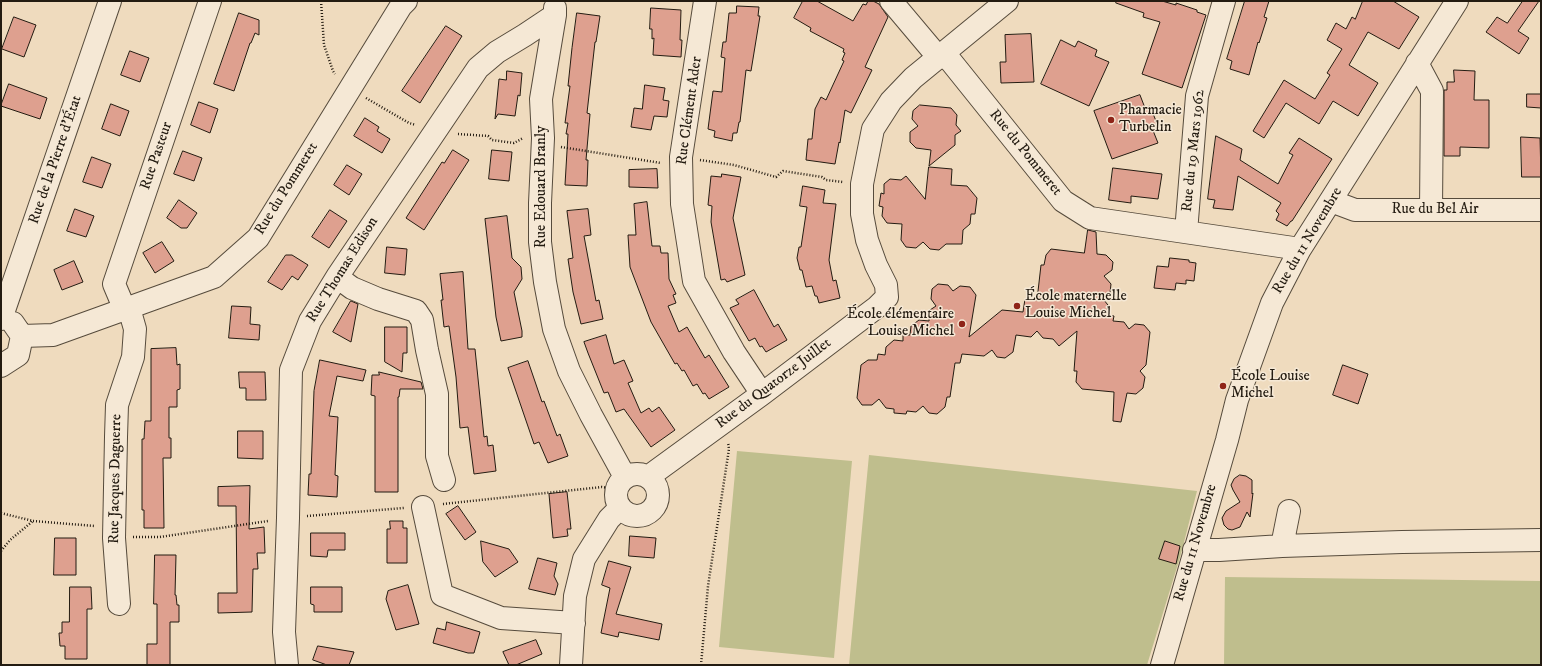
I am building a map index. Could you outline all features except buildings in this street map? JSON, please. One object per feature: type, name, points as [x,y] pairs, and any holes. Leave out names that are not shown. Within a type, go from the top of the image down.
[{"type":"street","name":"Rue de la Pierre d'État","points":[[1,319],[110,1]]},
{"type":"street","name":"Rue Pasteur","points":[[127,309],[114,284],[210,1]]},
{"type":"street","name":"Rue du Pommeret","points":[[22,336],[52,335],[214,277],[258,238],[349,88],[406,1]]},
{"type":"street","name":"Rue Clément Ader","points":[[705,1],[681,157],[682,204],[694,281],[734,352],[762,394]]},
{"type":"street","name":"Rue du Pommeret","points":[[891,1],[942,56],[1063,201],[1090,218],[1300,249]]},
{"type":"street","points":[[942,56],[1007,1]]},
{"type":"street","name":"Rue du 19 Mars 1962","points":[[1186,232],[1197,96],[1224,1]]},
{"type":"street","name":"Rue du 11 Novembre","points":[[1162,665],[1237,400],[1272,303],[1300,249],[1457,1]]},
{"type":"street","name":"Rue Thomas Edison","points":[[287,665],[284,632],[291,370],[310,321],[337,277],[478,68],[497,52],[526,35],[555,8]]},
{"type":"street","name":"Rue Edouard Branly","points":[[555,8],[540,99],[543,138],[540,242],[545,282],[554,329],[570,371],[591,414],[620,492]]},
{"type":"street","name":"Rue du Quatorze Juillet","points":[[648,477],[762,394],[887,297],[886,285],[871,252],[862,214],[862,184],[873,129],[891,101],[913,78],[942,56]]},
{"type":"street","points":[[1417,63],[1432,91],[1431,210]]},
{"type":"street","name":"Rue du Bel Air","points":[[1331,201],[1355,210],[1541,210]]},
{"type":"street","points":[[337,277],[352,288],[378,299],[416,311],[422,320],[437,394],[437,456],[444,480]]},
{"type":"street","name":"Rue Jacques Daguerre","points":[[119,604],[114,533],[117,405],[133,358],[135,329],[127,309]]},
{"type":"street","points":[[1,319],[10,320],[22,336],[18,355],[1,366]]},
{"type":"street","points":[[571,665],[575,596],[584,559],[609,519],[620,492],[632,474],[640,474],[648,477],[658,491],[655,507],[649,513],[641,517],[625,514],[620,492]]},
{"type":"street","points":[[423,506],[442,595],[501,618],[574,624]]},
{"type":"street","points":[[1282,546],[1289,511]]},
{"type":"street","points":[[1194,550],[1402,542],[1541,540]]},
{"type":"path","points":[[700,665],[708,586],[729,449],[725,421]]},
{"type":"path","points":[[1,513],[33,521],[114,533],[160,537],[288,518],[423,506],[602,487],[620,492]]},
{"type":"path","points":[[1,551],[10,540],[33,521]]},
{"type":"shaded area","points":[[737,451],[852,461],[834,658],[719,647]]},
{"type":"shaded area","points":[[869,455],[1197,491],[1181,554],[1147,665],[849,665]]},
{"type":"shaded area","points":[[1225,577],[1541,581],[1541,665],[1224,665]]},
{"type":"place","name":"Pharmacie Turbelin","points":[[1111,120]]},
{"type":"place","name":"École maternelle Louise Michel","points":[[1017,306]]},
{"type":"place","name":"École élémentaire Louise Michel","points":[[962,324]]},
{"type":"place","name":"École Louise Michel","points":[[1223,386]]}]
